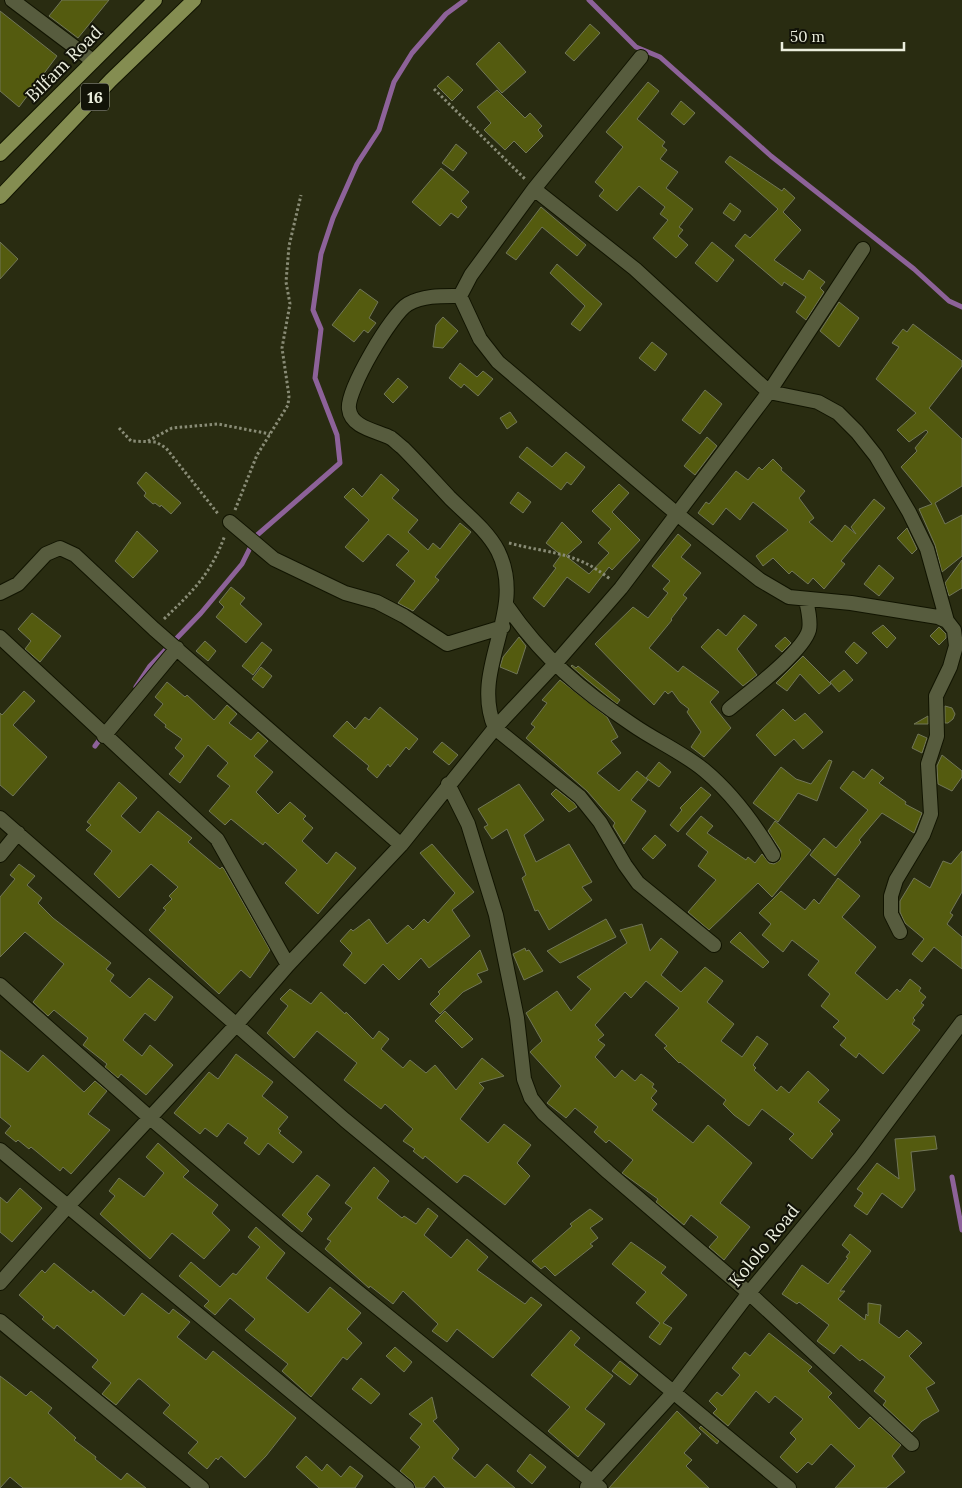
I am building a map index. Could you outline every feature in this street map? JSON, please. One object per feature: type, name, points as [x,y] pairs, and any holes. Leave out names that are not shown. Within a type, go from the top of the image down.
[{"type":"main road","name":"Bilfam Road","points":[[1,150],[154,0]]},
{"type":"main road","name":"16","points":[[0,197],[111,80],[194,0]]},
{"type":"street","points":[[12,0],[93,61]]},
{"type":"street","points":[[460,296],[471,275],[534,189],[641,57]]},
{"type":"street","points":[[534,189],[635,268],[769,392],[818,402],[838,413],[857,432],[876,456],[928,549],[948,621],[954,630],[956,646],[950,667],[936,696],[937,736],[928,764],[931,814],[924,835],[896,880],[891,896],[891,914],[900,932]]},
{"type":"street","points":[[0,1283],[67,1207],[237,1024],[288,964],[401,844],[495,728],[554,665],[620,588],[769,392],[863,249]]},
{"type":"street","points":[[460,296],[431,296],[407,305],[388,326],[360,375],[351,396],[349,410],[354,420],[369,431],[392,439],[403,448],[486,534],[498,551],[504,572],[507,606],[503,626],[491,663],[487,695],[488,712],[495,728],[580,797],[600,822],[625,865],[638,883],[714,945]]},
{"type":"street","points":[[460,296],[480,339],[498,362],[677,514],[760,580],[789,597],[851,603],[938,617],[948,621]]},
{"type":"street","points":[[230,522],[274,559],[346,593],[377,602],[404,616],[446,644],[503,626]]},
{"type":"street","points":[[0,593],[18,584],[46,554],[60,548],[75,555],[154,628],[401,844]]},
{"type":"street","points":[[729,709],[794,652],[806,638],[809,629],[806,600]]},
{"type":"street","points":[[507,606],[527,636],[554,665],[634,726],[704,770],[731,795],[754,823],[773,855]]},
{"type":"street","points":[[0,636],[104,736],[217,838],[288,964]]},
{"type":"street","points":[[104,736],[177,648]]},
{"type":"street","points":[[448,784],[468,824],[496,914],[517,1018],[524,1079],[531,1098],[543,1113],[608,1172],[749,1293],[912,1444]]},
{"type":"street","points":[[0,818],[345,1120],[788,1488]]},
{"type":"street","points":[[0,855],[18,833]]},
{"type":"street","points":[[0,985],[149,1118],[383,1314],[600,1488]]},
{"type":"street","name":"Kololo Road","points":[[587,1488],[674,1393],[749,1293],[861,1157],[962,1022]]},
{"type":"street","points":[[0,1150],[406,1488]]},
{"type":"street","points":[[0,1321],[202,1488]]},
{"type":"path","points":[[434,90],[534,189]]},
{"type":"path","points":[[154,628],[199,585],[218,555],[257,455],[288,405],[289,396],[282,348],[290,304],[286,282],[289,246],[301,195]]},
{"type":"path","points":[[147,441],[172,428],[218,424],[270,434]]},
{"type":"path","points":[[119,428],[131,441],[156,442],[166,448],[218,514],[230,522]]},
{"type":"path","points":[[486,534],[511,544],[564,553],[597,569],[620,588]]},
{"type":"building","points":[[62,0],[109,0],[78,38],[49,16]]},
{"type":"building","points":[[0,11],[57,56],[19,107],[0,91]]},
{"type":"building","points":[[590,24],[600,33],[574,61],[565,53]]},
{"type":"building","points":[[499,42],[526,72],[502,93],[476,64]]},
{"type":"building","points":[[448,76],[463,90],[452,101],[437,86]]},
{"type":"building","points":[[648,82],[659,91],[637,119],[665,142],[662,146],[667,150],[660,159],[678,172],[666,188],[693,209],[679,227],[683,230],[678,236],[688,245],[676,258],[653,238],[668,220],[660,214],[665,207],[639,186],[617,211],[599,196],[604,190],[595,182],[623,147],[606,132]]},
{"type":"building","points":[[497,90],[525,118],[530,113],[542,126],[538,130],[543,136],[526,153],[514,141],[505,150],[484,130],[491,123],[477,107]]},
{"type":"building","points":[[681,101],[695,113],[684,125],[671,114]]},
{"type":"building","points":[[456,144],[467,153],[453,171],[442,163]]},
{"type":"building","points":[[730,156],[782,191],[784,188],[795,198],[783,212],[801,230],[774,260],[803,280],[809,270],[825,282],[820,288],[824,292],[806,320],[796,312],[806,297],[784,282],[782,286],[735,246],[745,234],[750,238],[778,209],[725,162]]},
{"type":"building","points":[[441,168],[469,192],[461,201],[467,207],[458,218],[451,213],[440,226],[412,202]]},
{"type":"building","points":[[730,203],[741,211],[734,221],[723,213]]},
{"type":"building","points":[[541,207],[586,245],[577,256],[542,227],[516,260],[506,253]]},
{"type":"building","points":[[0,242],[18,259],[0,279]]},
{"type":"building","points":[[712,242],[734,260],[717,282],[695,263]]},
{"type":"building","points":[[557,264],[602,304],[580,331],[571,324],[585,306],[550,273]]},
{"type":"building","points":[[360,289],[378,302],[369,318],[376,323],[368,333],[364,330],[354,342],[332,325]]},
{"type":"building","points":[[839,302],[859,318],[839,347],[820,331]]},
{"type":"building","points":[[443,317],[458,331],[443,348],[433,347],[436,325]]},
{"type":"building","points":[[913,324],[962,361],[962,366],[929,408],[962,439],[962,486],[935,503],[945,524],[962,515],[962,556],[942,572],[935,545],[919,509],[932,504],[901,467],[917,451],[915,448],[928,432],[926,430],[909,442],[897,430],[916,413],[876,379],[899,347],[892,343],[903,329],[907,332]]},
{"type":"building","points":[[652,342],[667,354],[655,371],[639,358]]},
{"type":"building","points":[[460,363],[477,377],[483,371],[493,379],[478,396],[464,384],[461,388],[449,378]]},
{"type":"building","points":[[398,378],[408,387],[393,403],[384,394]]},
{"type":"building","points":[[705,390],[722,404],[700,434],[682,420]]},
{"type":"building","points":[[510,412],[517,422],[507,429],[500,418]]},
{"type":"building","points":[[707,437],[717,446],[695,475],[684,466]]},
{"type":"building","points":[[527,447],[552,467],[566,452],[585,467],[571,485],[567,482],[561,490],[519,457]]},
{"type":"building","points":[[773,459],[782,468],[781,470],[805,491],[799,498],[814,518],[809,522],[832,542],[845,525],[856,534],[851,527],[874,499],[885,508],[841,561],[845,564],[824,589],[813,578],[808,584],[792,571],[789,574],[773,558],[763,566],[756,556],[788,530],[753,502],[740,520],[726,508],[713,525],[698,513],[706,502],[709,504],[736,471],[748,480],[759,467],[762,470]]},
{"type":"building","points":[[146,472],[181,503],[171,514],[161,505],[160,507],[155,503],[153,504],[144,496],[146,493],[137,483]]},
{"type":"building","points":[[381,474],[399,490],[392,498],[418,520],[408,532],[428,550],[433,543],[440,549],[460,523],[471,532],[435,577],[439,580],[413,611],[398,603],[415,581],[396,565],[409,551],[388,534],[363,562],[345,547],[369,520],[344,497],[353,488],[362,497]]},
{"type":"building","points":[[619,484],[629,493],[612,512],[640,540],[612,570],[609,567],[589,593],[567,577],[544,607],[533,598],[556,568],[553,566],[561,555],[546,543],[562,522],[582,542],[566,556],[589,574],[609,553],[598,543],[611,529],[592,511]]},
{"type":"building","points":[[518,492],[531,502],[523,513],[510,503]]},
{"type":"building","points":[[907,528],[917,549],[912,554],[897,538]]},
{"type":"building","points":[[137,531],[158,551],[133,578],[115,561]]},
{"type":"building","points":[[678,534],[691,545],[681,557],[701,573],[683,595],[687,598],[672,620],[649,648],[678,672],[683,666],[719,692],[710,702],[731,728],[704,757],[691,747],[701,732],[687,712],[689,709],[680,702],[672,691],[668,694],[665,691],[654,705],[595,644],[633,607],[648,618],[668,593],[663,589],[670,581],[652,566]]},
{"type":"building","points":[[962,560],[962,588],[949,596],[945,583]]},
{"type":"building","points":[[879,565],[894,578],[879,596],[864,584]]},
{"type":"building","points":[[231,587],[245,598],[240,604],[262,624],[246,643],[216,617],[224,607],[219,602]]},
{"type":"building","points":[[32,613],[61,636],[40,662],[25,649],[31,641],[18,629]]},
{"type":"building","points":[[744,615],[757,625],[737,649],[757,675],[743,686],[701,647],[718,629],[726,636]]},
{"type":"building","points":[[883,625],[896,638],[887,648],[872,633]]},
{"type":"building","points":[[939,627],[946,634],[946,638],[939,645],[930,636]]},
{"type":"building","points":[[519,637],[526,646],[517,674],[500,667],[503,657]]},
{"type":"building","points":[[785,637],[791,643],[782,652],[775,646]]},
{"type":"building","points":[[205,641],[216,651],[208,661],[196,651]]},
{"type":"building","points":[[262,642],[272,650],[253,675],[242,666]]},
{"type":"building","points":[[854,642],[867,653],[857,664],[845,652]]},
{"type":"building","points":[[803,656],[831,684],[819,694],[800,674],[787,691],[776,683]]},
{"type":"building","points":[[571,666],[576,668],[578,666],[620,700],[617,704]]},
{"type":"building","points":[[261,667],[272,676],[263,688],[252,679]]},
{"type":"building","points":[[844,670],[853,680],[839,692],[830,682]]},
{"type":"building","points":[[560,680],[607,717],[618,737],[611,741],[621,753],[597,773],[619,791],[637,771],[648,780],[631,800],[646,811],[624,844],[613,826],[615,823],[587,791],[526,738],[535,727],[531,724],[547,703],[542,700]]},
{"type":"building","points":[[167,682],[185,697],[187,695],[214,720],[227,705],[237,714],[229,723],[251,740],[258,732],[268,741],[254,756],[273,772],[256,792],[278,814],[290,802],[306,816],[303,819],[313,828],[302,841],[327,864],[336,852],[356,868],[318,914],[285,883],[297,870],[265,842],[263,845],[231,819],[225,825],[209,811],[230,786],[217,776],[228,763],[208,745],[180,783],[169,774],[184,756],[175,748],[182,739],[165,727],[166,725],[154,715],[163,704],[155,697]]},
{"type":"building","points":[[24,691],[35,701],[13,725],[47,757],[13,796],[0,785],[0,713],[2,715]]},
{"type":"building","points":[[945,706],[952,708],[955,714],[948,723],[945,723]]},
{"type":"building","points":[[380,707],[418,739],[409,750],[406,747],[390,767],[388,764],[377,778],[367,769],[369,766],[333,736],[347,721],[355,729],[365,717],[369,720]]},
{"type":"building","points":[[783,709],[795,721],[805,713],[823,732],[803,749],[794,739],[775,756],[756,735]]},
{"type":"building","points":[[928,716],[928,724],[914,724]]},
{"type":"building","points":[[918,734],[927,738],[922,753],[912,748]]},
{"type":"building","points":[[442,742],[458,755],[449,765],[433,752]]},
{"type":"building","points":[[942,755],[962,771],[962,777],[952,791],[938,784],[937,766]]},
{"type":"building","points":[[829,760],[832,761],[817,801],[798,793],[778,822],[753,803],[781,767],[796,779],[811,784]]},
{"type":"building","points":[[659,762],[671,772],[659,787],[646,778]]},
{"type":"building","points":[[872,769],[884,778],[879,783],[906,802],[905,804],[922,813],[914,833],[882,813],[859,840],[861,842],[835,876],[810,855],[824,838],[836,848],[868,810],[840,788],[853,771],[864,779]]},
{"type":"building","points":[[119,782],[137,798],[121,816],[140,833],[158,811],[192,838],[188,842],[220,869],[222,867],[224,869],[270,950],[250,978],[241,970],[219,994],[149,930],[166,910],[163,908],[172,899],[169,896],[178,887],[151,864],[119,898],[94,874],[112,851],[86,830],[91,825],[87,822]]},
{"type":"building","points":[[519,784],[544,820],[524,835],[536,862],[569,844],[592,882],[582,887],[592,900],[549,930],[538,910],[535,911],[522,878],[526,875],[507,829],[492,839],[484,827],[488,825],[478,809]]},
{"type":"building","points":[[701,787],[711,795],[678,832],[670,825],[682,810],[680,808]]},
{"type":"building","points":[[556,789],[577,807],[569,812],[551,794]]},
{"type":"building","points":[[701,816],[713,826],[707,833],[746,860],[748,857],[755,863],[762,854],[769,863],[774,864],[780,860],[781,851],[768,831],[775,821],[811,850],[772,897],[758,883],[709,930],[688,912],[716,880],[698,866],[708,852],[686,834]]},
{"type":"building","points":[[655,835],[666,845],[653,859],[642,849]]},
{"type":"building","points":[[432,844],[474,892],[452,910],[470,936],[429,968],[421,958],[399,980],[383,964],[365,984],[343,965],[352,953],[340,941],[351,929],[353,931],[369,919],[387,944],[408,925],[413,930],[424,919],[428,923],[455,893],[420,853]]},
{"type":"building","points":[[962,851],[962,892],[950,913],[953,915],[947,924],[962,937],[962,969],[934,947],[922,962],[912,954],[924,939],[905,923],[900,912],[900,901],[914,878],[930,888],[943,861],[951,864]]},
{"type":"building","points":[[19,864],[35,876],[27,885],[42,898],[38,903],[53,918],[111,963],[106,969],[114,975],[110,981],[130,998],[149,978],[173,997],[155,1021],[145,1013],[123,1040],[142,1056],[150,1045],[173,1065],[146,1095],[121,1074],[118,1078],[105,1067],[107,1064],[83,1045],[88,1038],[54,1010],[48,1016],[33,1002],[64,964],[25,932],[0,957],[0,897],[15,879],[10,875]]},
{"type":"building","points":[[838,878],[860,896],[842,917],[876,947],[855,973],[887,1000],[897,989],[900,992],[910,979],[921,988],[919,991],[926,997],[921,1003],[924,1005],[913,1018],[915,1020],[912,1024],[920,1030],[883,1074],[859,1053],[856,1058],[840,1045],[846,1038],[833,1027],[839,1021],[821,1006],[830,994],[808,975],[819,961],[792,940],[783,952],[762,935],[771,924],[759,913],[781,891],[805,910],[814,899],[819,904]]},
{"type":"building","points":[[606,919],[616,937],[560,963],[547,951]]},
{"type":"building","points":[[642,924],[650,951],[661,938],[678,952],[661,975],[681,992],[705,967],[723,981],[707,1002],[734,1024],[721,1041],[742,1057],[757,1036],[768,1044],[753,1065],[756,1068],[754,1070],[777,1091],[781,1086],[789,1093],[808,1071],[829,1090],[818,1102],[840,1120],[830,1131],[833,1134],[812,1159],[789,1139],[794,1134],[762,1109],[749,1126],[723,1104],[726,1100],[679,1063],[664,1048],[667,1046],[655,1035],[679,1008],[646,981],[631,998],[625,992],[595,1025],[604,1035],[598,1040],[605,1045],[595,1057],[615,1078],[622,1070],[635,1081],[641,1074],[654,1084],[652,1087],[657,1091],[651,1098],[657,1104],[652,1110],[668,1123],[693,1143],[708,1125],[752,1163],[720,1203],[750,1227],[724,1260],[709,1247],[718,1237],[691,1215],[684,1225],[656,1202],[658,1199],[622,1173],[633,1160],[609,1140],[606,1143],[594,1132],[598,1127],[575,1108],[566,1118],[547,1103],[561,1086],[530,1052],[542,1041],[526,1013],[557,991],[571,1011],[591,989],[577,977],[627,943],[620,930]]},
{"type":"building","points":[[740,932],[769,962],[763,968],[730,942]]},
{"type":"building","points":[[525,948],[526,951],[529,950],[543,971],[524,980],[513,954]]},
{"type":"building","points":[[480,950],[488,970],[477,974],[482,982],[463,992],[440,1014],[430,1004],[440,994],[438,992]]},
{"type":"building","points":[[290,989],[311,1004],[321,992],[345,1014],[346,1012],[373,1039],[379,1031],[389,1039],[381,1049],[403,1068],[410,1060],[426,1073],[435,1065],[456,1090],[482,1058],[504,1076],[479,1083],[484,1088],[460,1119],[488,1143],[504,1124],[531,1145],[517,1163],[530,1176],[505,1205],[469,1177],[464,1175],[457,1183],[425,1156],[423,1159],[413,1151],[415,1149],[403,1141],[413,1129],[385,1104],[381,1109],[344,1080],[357,1063],[317,1031],[294,1058],[267,1033],[288,1006],[280,999]]},
{"type":"building","points":[[445,1011],[473,1039],[462,1048],[435,1021]]},
{"type":"building","points":[[0,1050],[28,1072],[43,1055],[84,1092],[95,1081],[107,1091],[88,1114],[110,1130],[71,1174],[63,1167],[60,1171],[31,1147],[29,1149],[18,1140],[16,1142],[5,1133],[11,1126],[0,1117]]},
{"type":"building","points":[[236,1054],[273,1082],[262,1096],[288,1117],[278,1129],[281,1131],[279,1133],[302,1152],[293,1163],[268,1143],[259,1155],[244,1143],[248,1138],[228,1123],[217,1137],[205,1128],[200,1134],[174,1113],[209,1072],[218,1079]]},
{"type":"building","points":[[935,1136],[937,1149],[911,1152],[915,1190],[902,1208],[882,1193],[867,1215],[854,1206],[863,1193],[857,1189],[877,1163],[899,1179],[895,1139]]},
{"type":"building","points":[[158,1143],[189,1171],[183,1177],[218,1205],[212,1213],[230,1230],[204,1259],[172,1233],[150,1259],[100,1214],[115,1196],[109,1191],[119,1178],[144,1197],[164,1173],[146,1157]]},
{"type":"building","points":[[374,1167],[389,1181],[377,1198],[402,1218],[404,1216],[416,1224],[428,1208],[438,1216],[424,1235],[451,1258],[467,1239],[488,1257],[477,1270],[525,1304],[531,1297],[542,1305],[493,1358],[457,1329],[447,1342],[432,1331],[438,1324],[403,1291],[393,1304],[370,1286],[369,1288],[325,1249],[331,1241],[327,1239],[352,1208],[345,1203]]},
{"type":"building","points":[[317,1175],[330,1185],[307,1214],[312,1219],[302,1232],[282,1215]]},
{"type":"building","points":[[20,1188],[42,1208],[12,1242],[0,1232],[0,1197],[7,1203]]},
{"type":"building","points":[[590,1209],[603,1219],[590,1228],[598,1238],[590,1244],[593,1246],[555,1276],[545,1266],[541,1269],[532,1261],[572,1226],[570,1224]]},
{"type":"building","points":[[256,1227],[285,1253],[266,1278],[308,1313],[330,1287],[361,1313],[347,1329],[362,1343],[347,1360],[343,1357],[311,1397],[282,1371],[288,1364],[245,1330],[255,1319],[230,1298],[215,1315],[204,1306],[209,1301],[179,1276],[191,1262],[220,1287],[233,1273],[236,1275],[260,1247],[248,1237]]},
{"type":"building","points":[[850,1234],[871,1251],[840,1291],[845,1291],[838,1299],[865,1320],[866,1314],[868,1316],[868,1303],[881,1305],[879,1323],[899,1338],[907,1330],[922,1343],[909,1356],[935,1383],[926,1388],[939,1411],[922,1421],[912,1432],[883,1405],[886,1401],[874,1391],[885,1377],[862,1359],[860,1361],[841,1345],[834,1354],[817,1341],[829,1325],[799,1302],[797,1304],[782,1294],[802,1265],[828,1284],[848,1258],[846,1257],[850,1252],[842,1245]]},
{"type":"building","points":[[631,1242],[666,1267],[661,1273],[687,1295],[663,1323],[672,1328],[660,1345],[649,1337],[660,1323],[636,1303],[646,1292],[612,1264]]},
{"type":"building","points":[[54,1263],[91,1293],[93,1290],[124,1316],[142,1293],[169,1314],[173,1309],[190,1322],[177,1337],[206,1360],[213,1351],[296,1418],[266,1456],[245,1478],[221,1456],[218,1460],[216,1458],[207,1469],[188,1453],[198,1442],[163,1413],[170,1405],[140,1379],[116,1405],[102,1394],[111,1383],[92,1367],[98,1360],[57,1325],[54,1329],[42,1319],[44,1317],[19,1295],[42,1270],[45,1273]]},
{"type":"building","points":[[571,1330],[580,1338],[574,1345],[613,1376],[585,1409],[605,1424],[578,1457],[548,1431],[570,1407],[531,1375]]},
{"type":"building","points":[[769,1333],[812,1367],[808,1371],[832,1393],[828,1397],[859,1429],[870,1417],[901,1445],[892,1456],[905,1472],[886,1488],[835,1488],[855,1466],[831,1444],[812,1465],[808,1462],[797,1473],[780,1457],[796,1439],[790,1433],[803,1419],[775,1396],[769,1403],[756,1391],[728,1426],[713,1413],[717,1409],[709,1401],[717,1392],[722,1396],[740,1375],[732,1368],[745,1352],[750,1356]]},
{"type":"building","points":[[395,1347],[412,1362],[404,1372],[386,1356]]},
{"type":"building","points":[[620,1361],[638,1375],[630,1385],[612,1371]]},
{"type":"building","points":[[0,1376],[26,1396],[31,1391],[52,1408],[48,1413],[76,1438],[74,1440],[121,1480],[127,1473],[146,1488],[23,1488],[10,1477],[0,1488]]},
{"type":"building","points":[[361,1378],[380,1394],[371,1404],[352,1389]]},
{"type":"building","points":[[432,1397],[437,1418],[433,1421],[459,1449],[452,1458],[475,1478],[487,1464],[515,1488],[445,1488],[434,1476],[424,1488],[416,1488],[413,1482],[400,1471],[420,1447],[410,1438],[422,1424],[409,1414]]},
{"type":"building","points":[[677,1411],[701,1434],[684,1453],[692,1460],[686,1466],[709,1488],[609,1488]]},
{"type":"building","points":[[701,1426],[719,1441],[717,1444],[699,1428]]},
{"type":"building","points":[[530,1454],[546,1467],[532,1484],[517,1471]]},
{"type":"building","points":[[306,1456],[322,1471],[327,1464],[341,1477],[350,1466],[363,1476],[355,1488],[319,1488],[296,1467]]},
{"type":"waterway","points":[[136,687],[150,666],[201,613],[242,564],[256,536],[340,463],[337,435],[315,378],[321,329],[313,310],[321,254],[333,218],[357,164],[379,130],[394,82],[412,53],[446,14],[465,0]]},
{"type":"waterway","points":[[589,0],[636,47],[660,57],[771,156],[914,269],[949,301],[962,307]]},
{"type":"waterway","points":[[95,746],[103,735]]},
{"type":"waterway","points":[[952,1177],[962,1230]]}]
